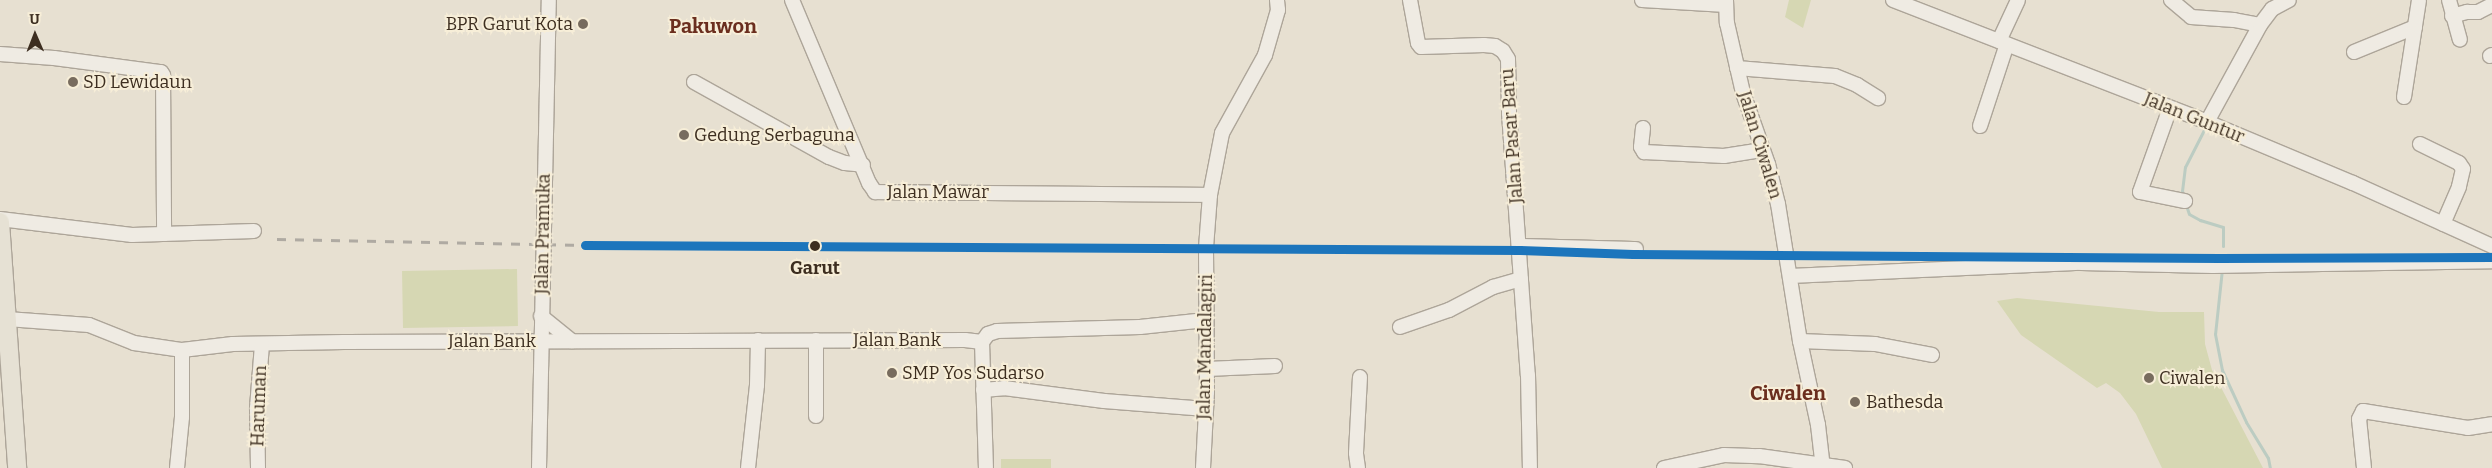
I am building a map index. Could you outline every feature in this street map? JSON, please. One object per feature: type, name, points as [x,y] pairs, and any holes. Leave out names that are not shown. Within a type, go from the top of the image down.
[{"type":"main road","points":[[0,220],[7,319],[5,376],[17,468]]},
{"type":"street","name":"Jalan Pramuka","points":[[539,468],[540,341],[549,0]]},
{"type":"street","name":"Jalan Mawar","points":[[793,0],[875,192],[1000,191],[1210,195]]},
{"type":"street","name":"Jalan Mandalagiri","points":[[1203,468],[1207,369],[1206,248],[1210,195],[1222,133],[1265,55],[1274,26],[1277,0]]},
{"type":"street","name":"Jalan Pasar Baru","points":[[1410,0],[1418,42],[1421,47],[1490,46],[1503,51],[1508,59],[1509,113],[1519,240]]},
{"type":"street","points":[[1642,0],[1726,3]]},
{"type":"street","name":"Jalan Guntur","points":[[1893,0],[2207,122],[2492,246]]},
{"type":"street","points":[[1980,126],[2003,42],[2018,0]]},
{"type":"street","points":[[2171,0],[2191,17],[2234,20],[2260,25]]},
{"type":"street","points":[[2207,122],[2272,5],[2289,0]]},
{"type":"street","points":[[2404,97],[2419,0]]},
{"type":"street","points":[[2449,0],[2460,40]]},
{"type":"street","name":"Jalan Ciwalen","points":[[1726,3],[1727,23],[1742,93],[1763,150],[1778,204],[1800,341],[1818,425],[1822,466]]},
{"type":"street","points":[[2452,16],[2467,12],[2478,12],[2492,5]]},
{"type":"street","points":[[2354,52],[2415,27]]},
{"type":"street","points":[[0,54],[54,58],[161,72],[163,75],[164,234]]},
{"type":"street","points":[[1738,68],[1835,76],[1857,85],[1878,98]]},
{"type":"street","points":[[694,82],[829,157],[845,163],[863,165]]},
{"type":"street","points":[[2170,108],[2140,192],[2185,201]]},
{"type":"street","points":[[1643,128],[1641,147],[1644,152],[1724,156],[1763,150]]},
{"type":"street","points":[[2420,144],[2459,163],[2463,169],[2459,187],[2443,224]]},
{"type":"street","points":[[0,220],[132,234],[254,231]]},
{"type":"street","points":[[1530,468],[1528,375],[1519,240],[1636,249]]},
{"type":"street","points":[[1790,276],[2081,263],[2213,266],[2459,264],[2492,261]]},
{"type":"street","points":[[1400,327],[1449,310],[1493,287],[1521,279]]},
{"type":"street","points":[[541,316],[572,341]]},
{"type":"street","name":"Jalan Bank","points":[[7,319],[89,325],[134,343],[182,350],[233,344],[522,341],[965,340],[982,342]]},
{"type":"street","points":[[986,468],[982,342],[985,336],[997,331],[1140,327],[1206,320]]},
{"type":"street","points":[[748,468],[757,384],[758,340]]},
{"type":"street","points":[[816,340],[816,416]]},
{"type":"street","points":[[1800,341],[1875,344],[1932,355]]},
{"type":"street","name":"Haruman","points":[[258,468],[257,408],[262,344]]},
{"type":"street","points":[[177,468],[182,417],[182,350]]},
{"type":"street","points":[[1207,369],[1275,366]]},
{"type":"street","points":[[1358,468],[1356,453],[1360,377]]},
{"type":"street","points":[[984,390],[1004,388],[1206,409]]},
{"type":"street","points":[[2364,468],[2359,419],[2363,411],[2468,428],[2492,424]]},
{"type":"street","points":[[1664,468],[1724,455],[1759,456],[1845,468]]},
{"type":"green space","points":[[1789,0],[1811,0],[1803,28],[1785,17]]},
{"type":"green space","points":[[517,269],[518,326],[403,328],[402,271]]},
{"type":"green space","name":"Ciwalen","points":[[2017,298],[2159,312],[2204,312],[2205,344],[2212,370],[2263,468],[2162,468],[2136,414],[2120,393],[2106,383],[2097,388],[2021,335],[1997,301]]},
{"type":"green space","points":[[1001,459],[1051,459],[1051,468],[1001,468]]},
{"type":"waterway","points":[[2184,196],[2182,191],[2185,167],[2206,126]]},
{"type":"waterway","points":[[2186,205],[2189,214],[2200,220],[2223,227],[2223,246]]},
{"type":"waterway","points":[[2222,269],[2215,334],[2222,370],[2246,422],[2268,458],[2270,468]]},
{"type":"railway","points":[[277,239],[585,245]]},
{"type":"transit line","points":[[585,245],[1520,250],[1633,254],[2219,258],[2492,257]]},
{"type":"place","name":"BPR Garut Kota","points":[[583,24]]},
{"type":"place","name":"SD Lewidaun","points":[[73,82]]},
{"type":"place","name":"Gedung Serbaguna","points":[[684,135]]},
{"type":"place","name":"Garut","points":[[815,246]]},
{"type":"place","name":"SMP Yos Sudarso","points":[[892,373]]},
{"type":"place","name":"Ciwalen","points":[[2149,378]]},
{"type":"place","name":"Bathesda","points":[[1855,402]]},
{"type":"district","name":"Pakuwon","points":[[713,26]]},
{"type":"district","name":"Ciwalen","points":[[1788,393]]}]
